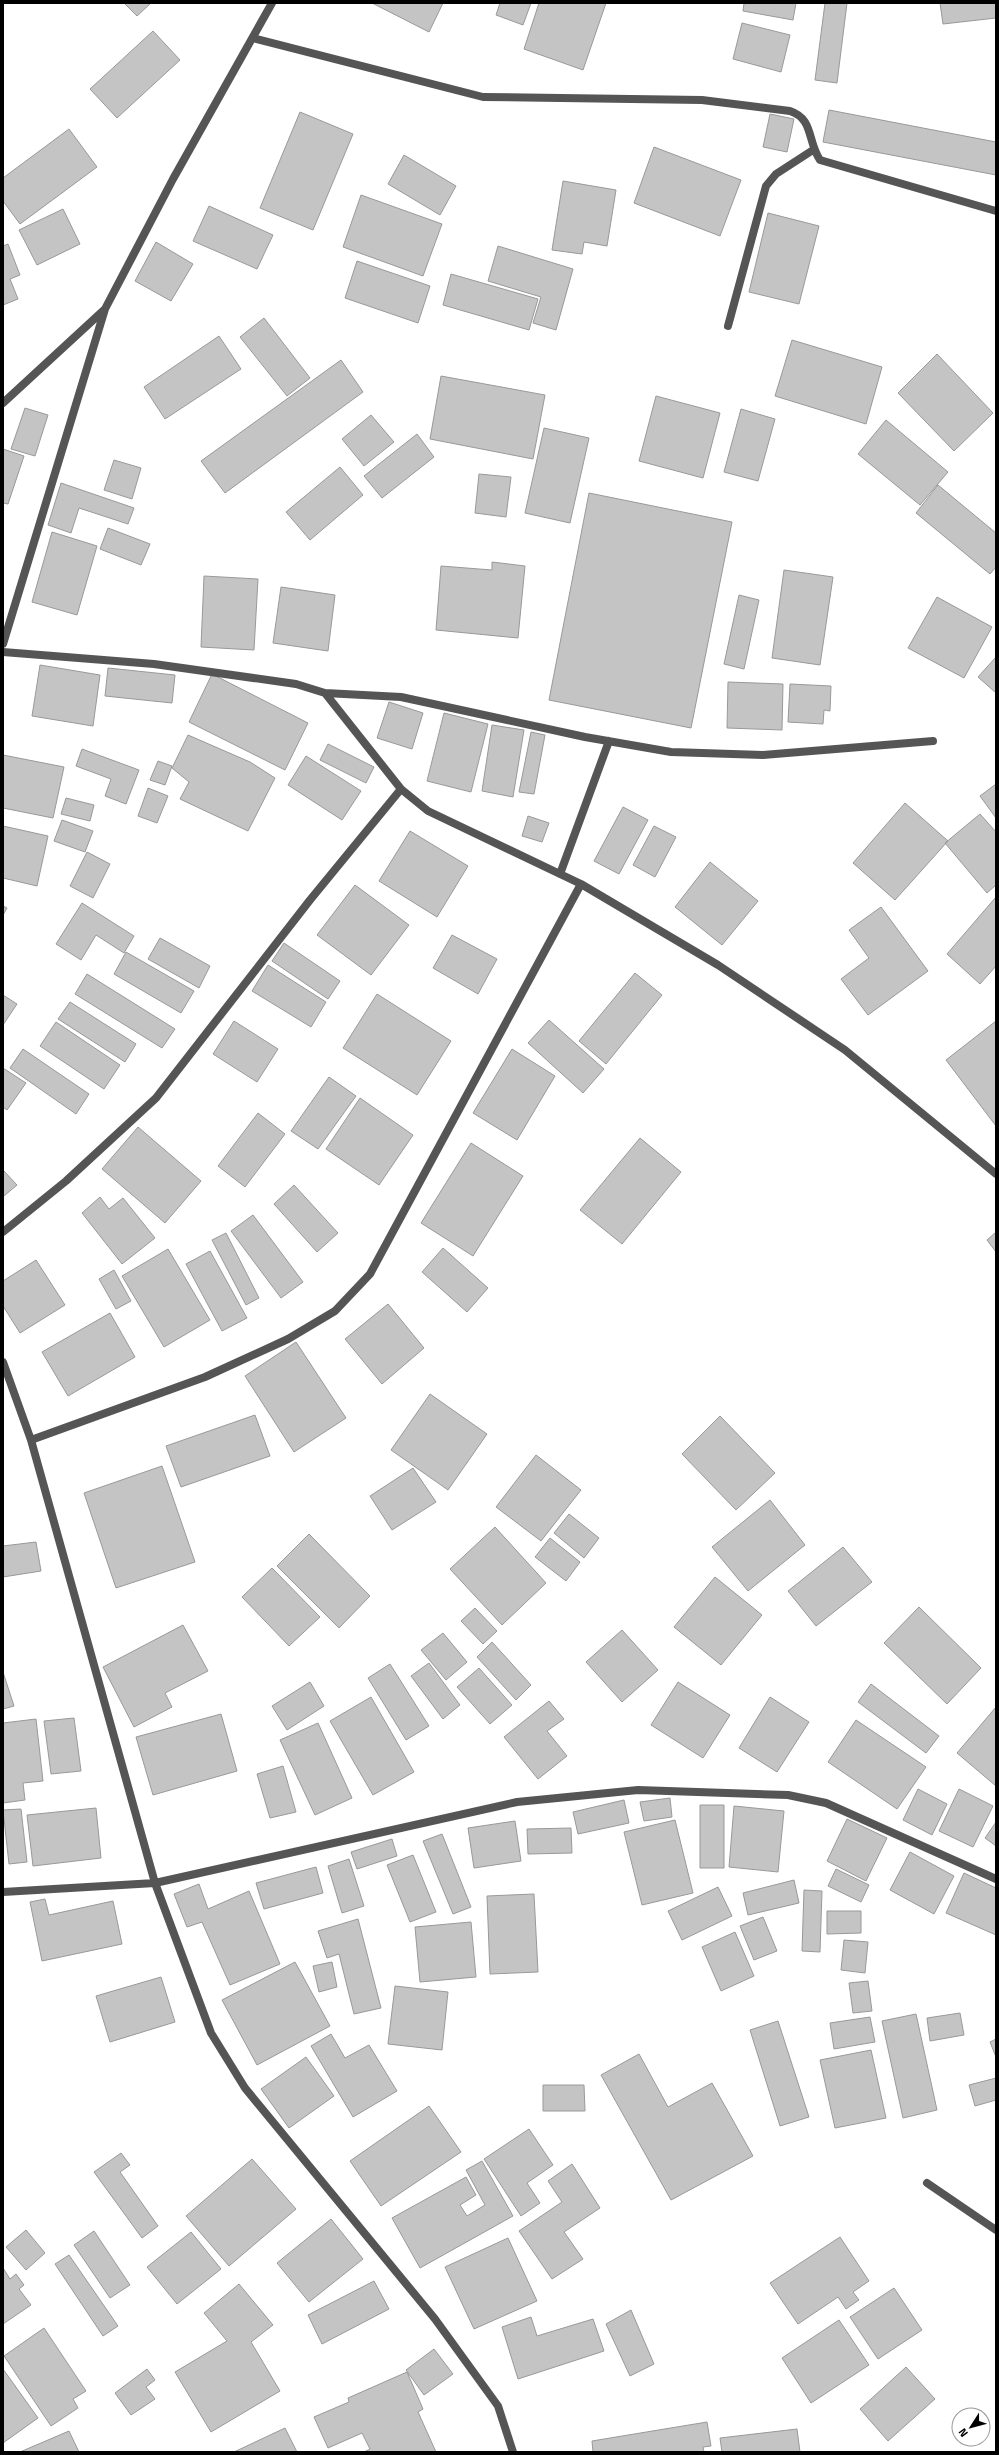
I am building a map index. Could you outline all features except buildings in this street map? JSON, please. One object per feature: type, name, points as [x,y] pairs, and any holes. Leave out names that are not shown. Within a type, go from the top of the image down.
[{"type":"street","points":[[3,644],[105,309],[173,179],[272,3]]},
{"type":"street","points":[[253,38],[483,97],[702,100],[790,111],[801,115],[806,122],[813,150],[820,160],[996,210]]},
{"type":"street","points":[[728,326],[766,186],[776,174],[813,150]]},
{"type":"street","points":[[3,403],[105,309]]},
{"type":"street","points":[[3,652],[154,664],[296,684],[325,693],[401,697],[609,741],[671,752],[763,755],[933,741]]},
{"type":"street","points":[[325,693],[401,789],[428,811],[581,884],[718,965],[845,1050],[996,1174]]},
{"type":"street","points":[[560,874],[609,741]]},
{"type":"street","points":[[3,1232],[66,1181],[156,1098],[310,900],[401,789]]},
{"type":"street","points":[[31,1440],[205,1377],[288,1339],[335,1311],[370,1274],[581,884]]},
{"type":"street","points":[[3,1362],[31,1440],[109,1711],[155,1883],[211,2033],[245,2088],[435,2319],[498,2406],[514,2452]]},
{"type":"street","points":[[3,1892],[155,1883],[517,1802],[638,1790],[788,1795],[826,1803],[996,1879]]},
{"type":"street","points":[[927,2183],[996,2230]]}]
